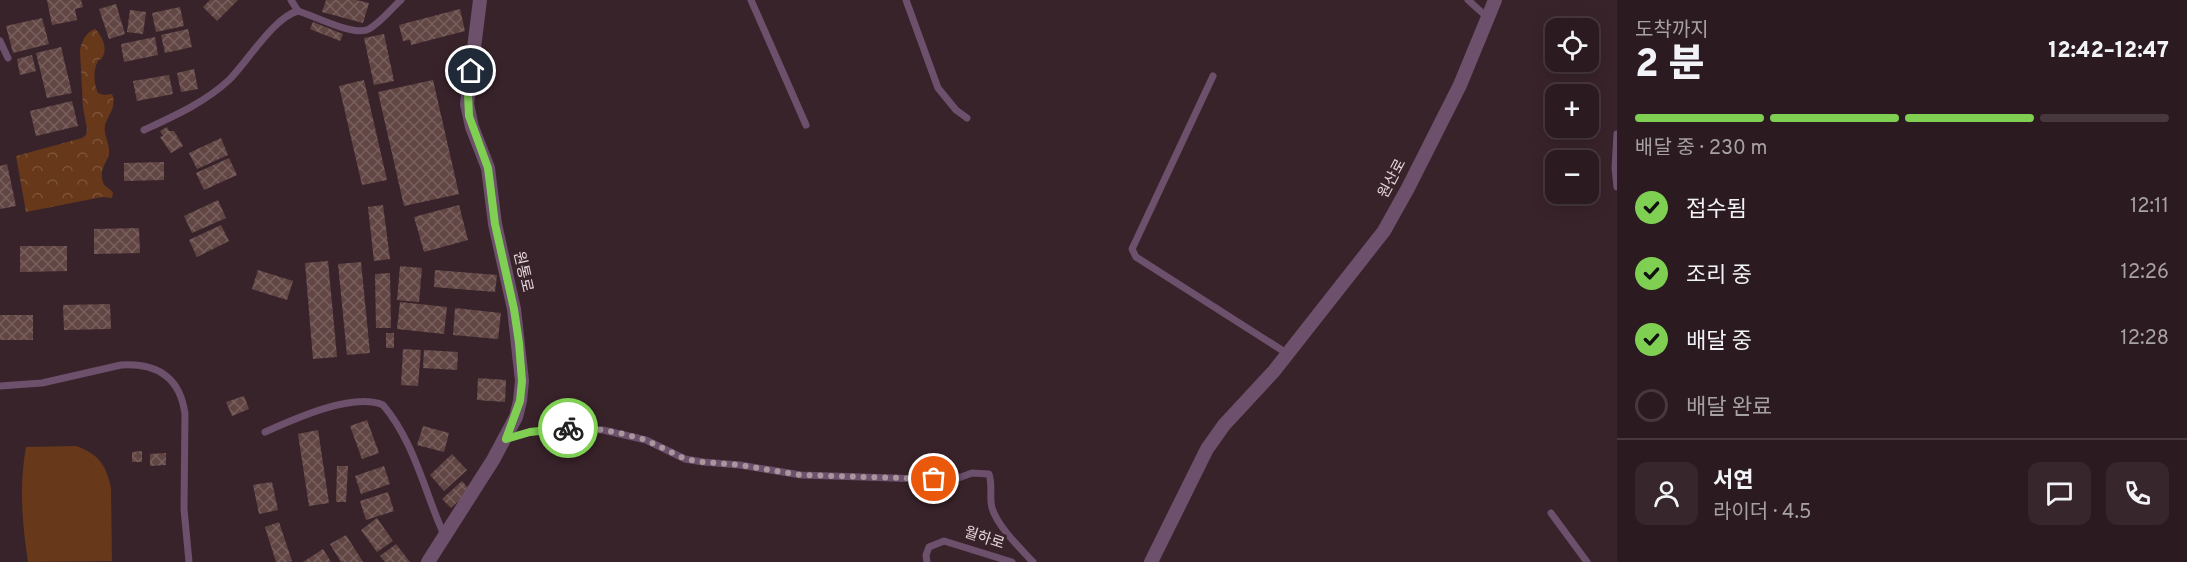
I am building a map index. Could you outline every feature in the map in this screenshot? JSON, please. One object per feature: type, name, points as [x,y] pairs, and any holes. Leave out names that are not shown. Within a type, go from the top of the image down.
[{"type":"street","name":"원통로","points":[[428,562],[476,490],[506,439],[520,401],[522,381],[514,309],[495,224],[488,168],[472,127],[468,104],[480,0]]},
{"type":"street","name":"원산로","points":[[1152,562],[1207,449],[1224,425],[1275,371],[1384,231],[1460,85],[1496,0]]},
{"type":"lane","points":[[291,0],[298,11]]},
{"type":"lane","points":[[144,130],[182,113],[206,98],[228,80],[250,57],[279,21],[291,13],[298,11],[347,29],[365,30],[373,26],[401,0]]},
{"type":"lane","points":[[751,0],[806,125]]},
{"type":"lane","points":[[906,0],[938,88],[956,110],[967,118]]},
{"type":"lane","points":[[1468,0],[1488,18]]},
{"type":"lane","points":[[0,41],[8,58]]},
{"type":"lane","points":[[1213,76],[1132,249],[1136,257],[1288,354]]},
{"type":"lane","points":[[1617,134],[1615,168],[1617,187]]},
{"type":"lane","points":[[0,386],[42,383],[133,364],[156,370],[174,383],[183,401],[185,414],[183,510],[189,562]]},
{"type":"lane","points":[[265,432],[333,406],[364,403],[383,405],[411,449],[432,509],[444,535]]},
{"type":"lane","points":[[506,439],[530,432],[563,428],[603,430],[646,440],[685,459],[801,475],[953,480],[972,473],[989,474],[992,483],[990,495],[993,510],[1003,527],[1033,562]]},
{"type":"lane","points":[[1551,513],[1587,562]]},
{"type":"lane","name":"월하로","points":[[927,562],[926,555],[929,547],[944,541],[1012,562]]},
{"type":"green space","points":[[95,29],[105,49],[96,66],[96,86],[98,93],[112,94],[113,98],[113,106],[105,125],[109,153],[102,175],[104,185],[113,192],[112,198],[102,197],[26,212],[16,156],[86,135],[80,51],[84,38]]},
{"type":"green space","points":[[76,446],[100,461],[109,480],[112,561],[28,562],[22,505],[26,447]]},
{"type":"building","points":[[47,0],[81,0],[83,7],[75,9],[77,20],[52,25]]},
{"type":"building","points":[[210,0],[238,0],[217,21],[203,7]]},
{"type":"building","points":[[326,0],[356,0],[369,3],[363,23],[322,12]]},
{"type":"building","points":[[116,4],[125,34],[109,39],[99,9]]},
{"type":"building","points":[[180,7],[184,26],[156,32],[152,13]]},
{"type":"building","points":[[460,9],[465,31],[411,45],[410,40],[403,41],[399,25]]},
{"type":"building","points":[[130,10],[146,12],[143,34],[127,32]]},
{"type":"building","points":[[42,18],[49,44],[13,53],[6,26]]},
{"type":"building","points":[[313,22],[343,34],[340,41],[310,29]]},
{"type":"building","points":[[188,29],[192,47],[165,53],[161,35]]},
{"type":"building","points":[[384,34],[394,81],[374,85],[364,38]]},
{"type":"building","points":[[155,37],[158,55],[124,62],[121,44]]},
{"type":"building","points":[[61,47],[72,93],[47,98],[36,53]]},
{"type":"building","points":[[32,55],[36,71],[20,75],[17,59]]},
{"type":"building","points":[[194,69],[198,89],[181,92],[177,73]]},
{"type":"building","points":[[169,75],[173,94],[137,101],[133,81]]},
{"type":"building","points":[[364,80],[387,180],[362,185],[339,86]]},
{"type":"building","points":[[433,80],[459,194],[404,206],[378,92]]},
{"type":"building","points":[[72,101],[78,126],[36,136],[30,111]]},
{"type":"building","points":[[167,127],[169,131],[174,131],[183,146],[171,153],[160,137],[163,136],[160,131]]},
{"type":"building","points":[[221,138],[228,155],[197,169],[189,153]]},
{"type":"building","points":[[229,158],[237,175],[204,190],[196,173]]},
{"type":"building","points":[[164,162],[164,180],[124,181],[124,163]]},
{"type":"building","points":[[7,164],[16,206],[0,209],[0,166]]},
{"type":"building","points":[[218,200],[226,218],[192,233],[184,216]]},
{"type":"building","points":[[383,205],[390,259],[374,261],[368,207]]},
{"type":"building","points":[[459,205],[468,240],[424,252],[414,217]]},
{"type":"building","points":[[221,225],[229,241],[197,257],[189,240]]},
{"type":"building","points":[[139,228],[140,253],[94,254],[94,229]]},
{"type":"building","points":[[20,246],[67,246],[67,271],[20,272]]},
{"type":"building","points":[[328,261],[337,357],[313,359],[305,263]]},
{"type":"building","points":[[361,262],[370,353],[347,355],[338,264]]},
{"type":"building","points":[[400,266],[422,268],[419,302],[397,300]]},
{"type":"building","points":[[258,270],[293,281],[287,300],[252,289]]},
{"type":"building","points":[[435,270],[497,275],[495,292],[434,287]]},
{"type":"building","points":[[390,273],[391,328],[376,328],[375,274]]},
{"type":"building","points":[[400,302],[447,307],[444,334],[397,329]]},
{"type":"building","points":[[110,304],[111,329],[64,330],[63,305]]},
{"type":"building","points":[[455,308],[501,313],[498,339],[453,335]]},
{"type":"building","points":[[0,315],[33,315],[33,340],[0,340]]},
{"type":"building","points":[[386,333],[394,333],[394,348],[386,348]]},
{"type":"building","points":[[403,349],[421,350],[418,386],[401,385]]},
{"type":"building","points":[[424,350],[458,352],[457,370],[423,368]]},
{"type":"building","points":[[478,378],[506,380],[505,402],[477,400]]},
{"type":"building","points":[[244,396],[249,409],[232,416],[226,402]]},
{"type":"building","points":[[367,420],[379,453],[362,459],[350,426]]},
{"type":"building","points":[[423,426],[449,433],[444,452],[417,445]]},
{"type":"building","points":[[318,430],[329,503],[309,506],[298,434]]},
{"type":"building","points":[[142,451],[142,462],[132,462],[132,452]]},
{"type":"building","points":[[166,453],[166,465],[150,466],[150,454]]},
{"type":"building","points":[[452,454],[467,470],[444,491],[430,475]]},
{"type":"building","points":[[337,466],[348,466],[346,502],[336,502]]},
{"type":"building","points":[[384,466],[390,484],[361,494],[355,476]]},
{"type":"building","points":[[462,481],[470,490],[451,508],[442,499]]},
{"type":"building","points":[[272,482],[278,510],[259,514],[253,485]]},
{"type":"building","points":[[388,492],[394,511],[366,520],[360,501]]},
{"type":"building","points":[[377,518],[393,541],[377,552],[361,530]]},
{"type":"building","points":[[279,522],[292,561],[289,562],[276,562],[265,527]]},
{"type":"building","points":[[346,535],[363,562],[341,562],[330,544]]},
{"type":"building","points":[[396,544],[410,562],[385,562],[380,556]]},
{"type":"building","points":[[323,549],[331,562],[303,562]]},
{"type":"way so far","points":[[568,428],[624,434],[646,440],[685,459],[703,462],[740,465],[801,475],[934,479]]},
{"type":"route","points":[[471,71],[468,94],[469,116],[488,168],[495,224],[514,309],[519,343],[522,381],[520,401],[506,439],[530,432],[568,428]]}]
